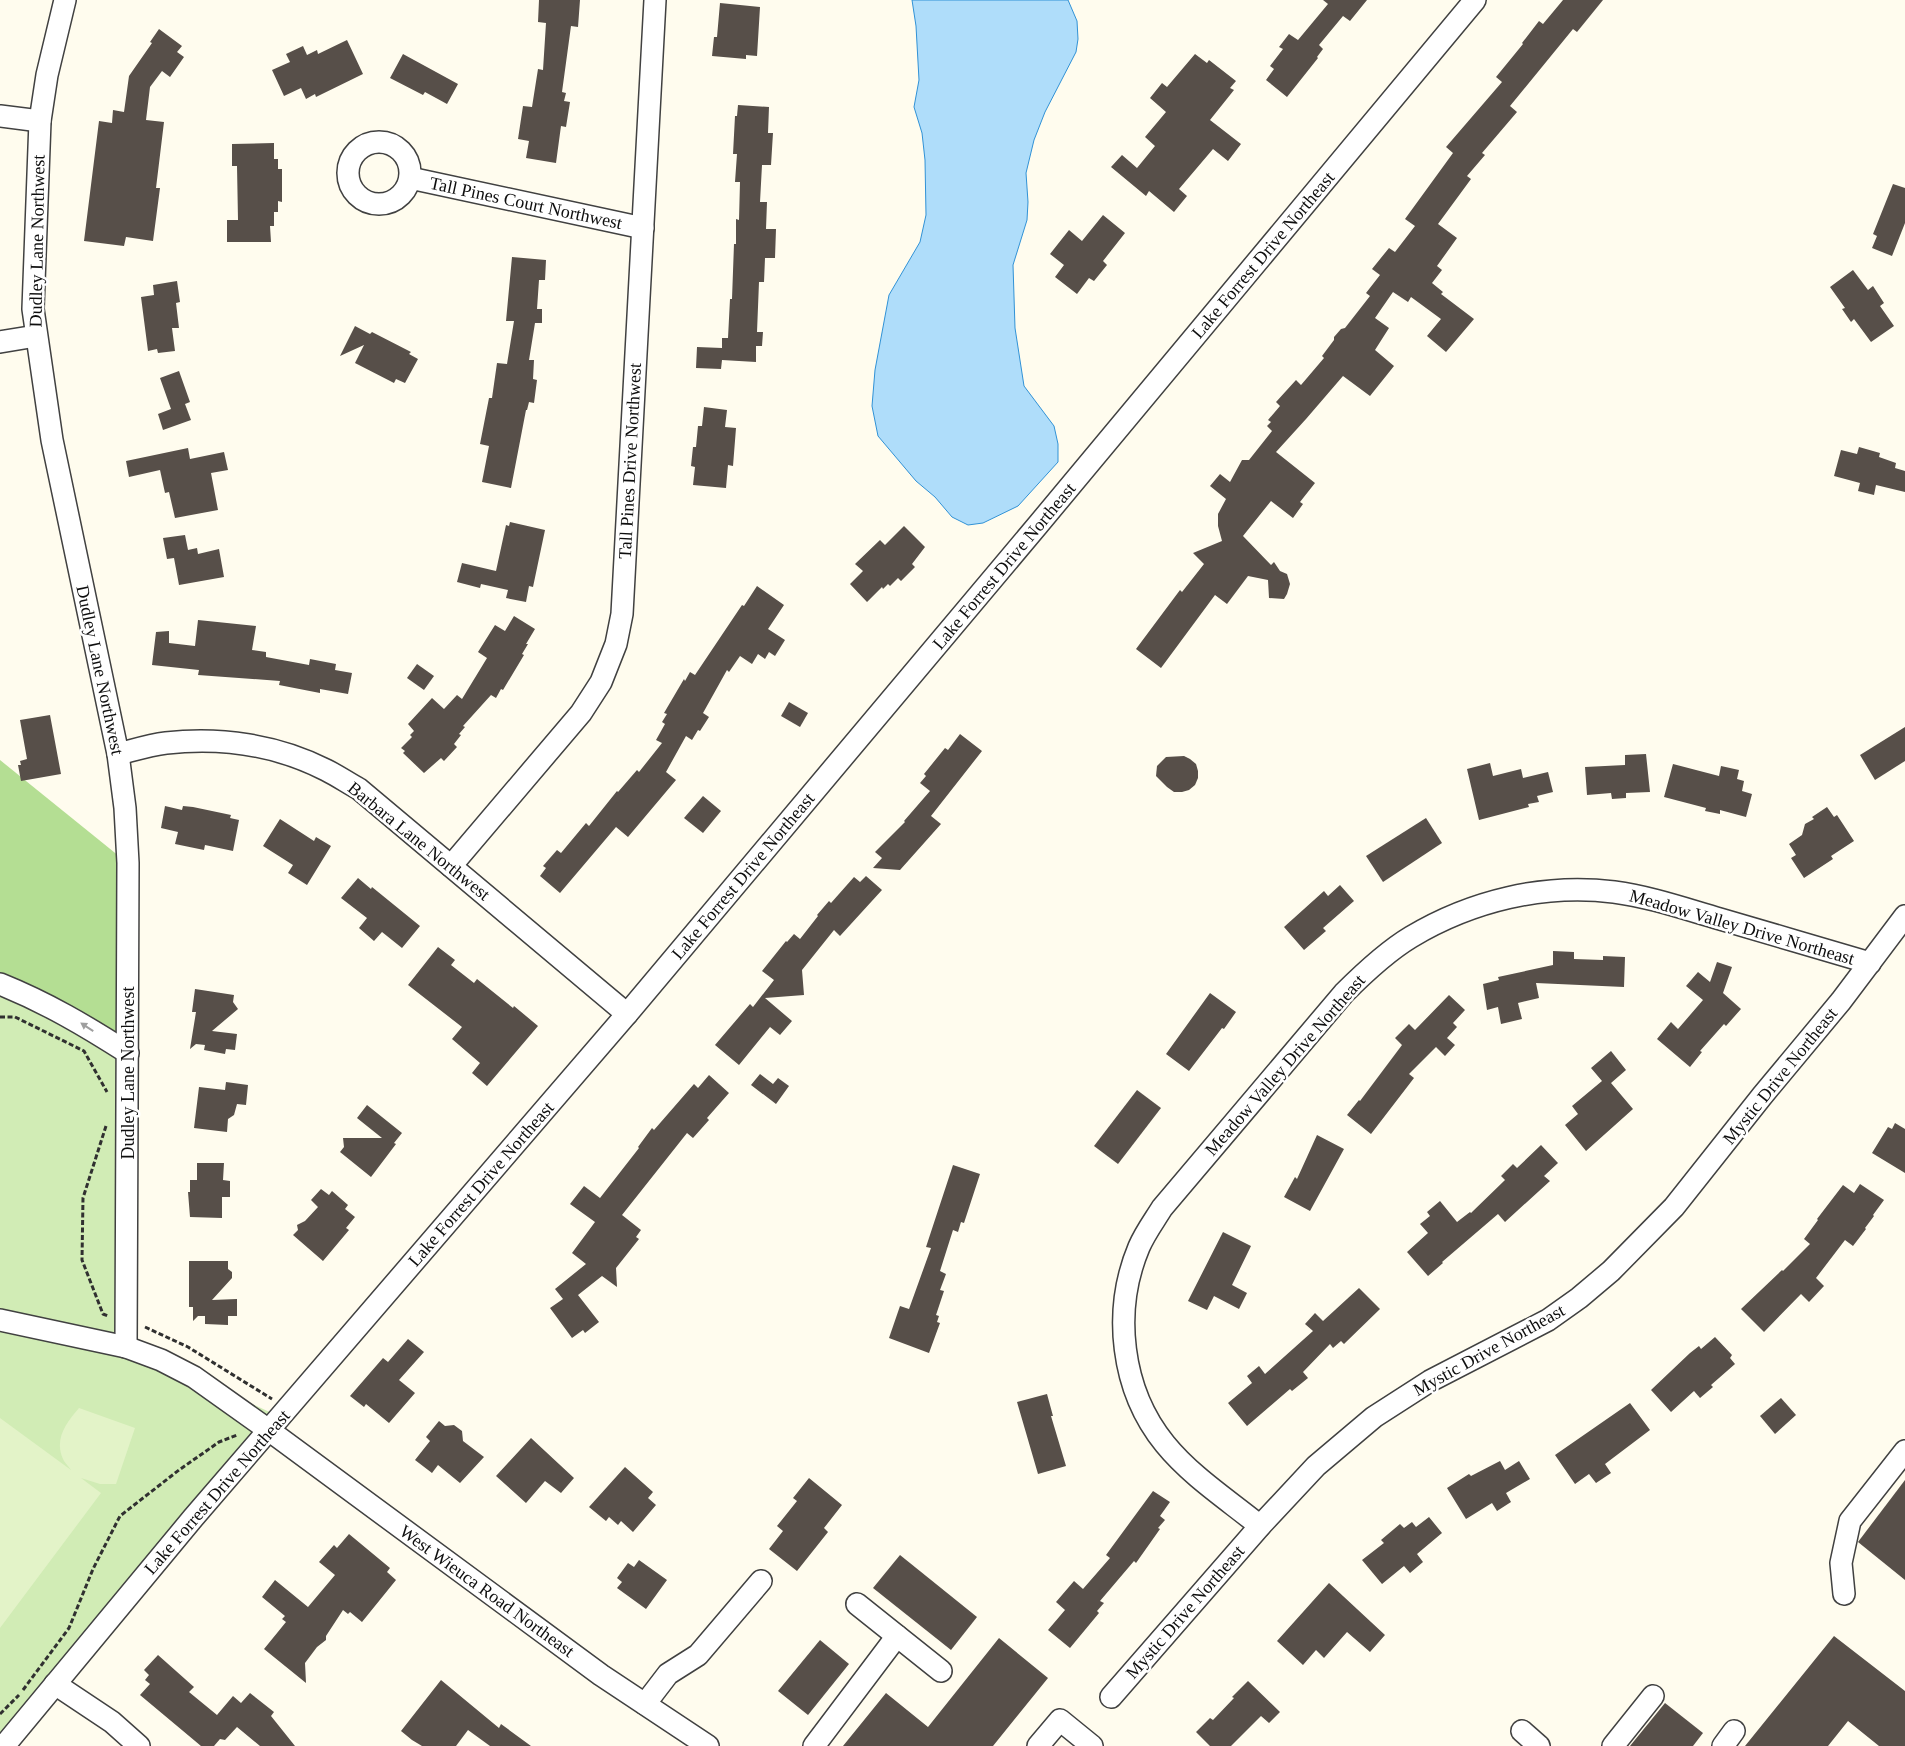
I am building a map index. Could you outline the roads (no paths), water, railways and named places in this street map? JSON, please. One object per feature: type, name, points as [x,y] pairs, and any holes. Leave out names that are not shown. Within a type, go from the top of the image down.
[{"type":"street","name":"Dudley Lane Northwest","points":[[65,0],[47,75],[40,121],[33,309],[52,440],[118,754],[125,808],[128,863],[126,1347]]},
{"type":"street","name":"Tall Pines Drive Northwest","points":[[451,866],[581,713],[601,682],[616,644],[622,614],[655,0]]},
{"type":"street","name":"Lake Forrest Drive Northeast","points":[[4,1746],[193,1518],[270,1431],[627,1014],[1475,0]]},
{"type":"street","points":[[0,116],[40,121]]},
{"type":"street","name":"Tall Pines Court Northwest","points":[[410,178],[643,228]]},
{"type":"street","points":[[0,342],[36,336]]},
{"type":"street","name":"Barbara Lane Northwest","points":[[118,754],[164,743],[207,740],[250,744],[291,755],[326,770],[359,790],[627,1014]]},
{"type":"street","name":"Meadow Valley Drive Northeast","points":[[1260,1526],[1183,1464],[1165,1444],[1148,1419],[1134,1389],[1126,1356],[1123,1323],[1126,1290],[1139,1248],[1162,1208],[1344,993],[1363,974],[1410,937],[1459,913],[1490,902],[1516,896],[1570,890],[1613,892],[1651,898],[1870,963]]},
{"type":"street","name":"Mystic Drive Northeast","points":[[1111,1697],[1260,1526],[1316,1466],[1374,1417],[1430,1381],[1548,1320],[1579,1298],[1611,1271],[1674,1207],[1762,1096],[1841,1001],[1905,916]]},
{"type":"street","points":[[0,984],[30,996],[81,1022],[128,1053]]},
{"type":"street","name":"West Wieuca Road Northeast","points":[[0,1320],[126,1347],[161,1360],[194,1377],[601,1674],[708,1746]]},
{"type":"street","points":[[1844,1594],[1841,1563],[1850,1521],[1905,1451]]},
{"type":"street","points":[[645,1704],[668,1674],[698,1655],[761,1581]]},
{"type":"street","points":[[857,1604],[941,1671]]},
{"type":"street","points":[[814,1746],[897,1636]]},
{"type":"street","points":[[55,1684],[112,1722],[139,1746]]},
{"type":"street","points":[[1613,1746],[1653,1696]]},
{"type":"street","points":[[1038,1746],[1060,1720],[1092,1746]]},
{"type":"street","points":[[1522,1731],[1539,1746]]},
{"type":"water","points":[[912,0],[1068,0],[1077,21],[1078,39],[1076,52],[1045,112],[1034,140],[1026,173],[1027,220],[1013,265],[1015,328],[1024,386],[1054,426],[1058,444],[1058,462],[1018,506],[983,523],[968,525],[952,517],[935,497],[916,481],[878,436],[872,406],[875,370],[889,295],[920,242],[926,215],[925,160],[922,133],[914,107],[919,80],[916,26]]}]
